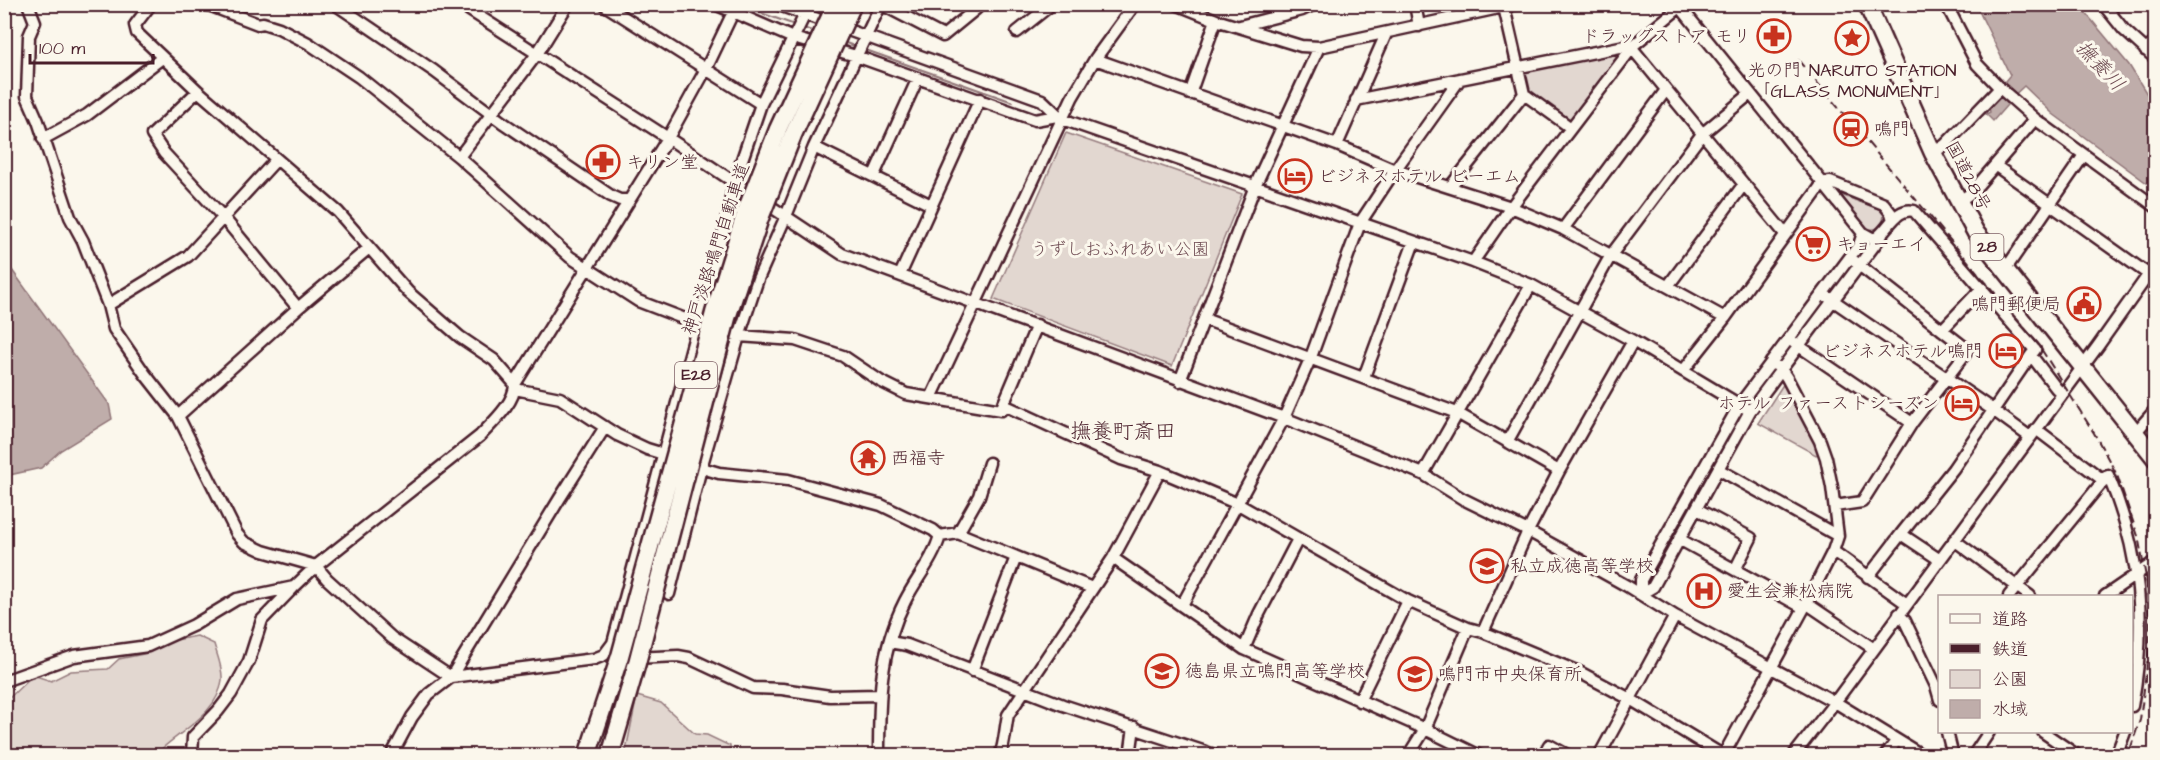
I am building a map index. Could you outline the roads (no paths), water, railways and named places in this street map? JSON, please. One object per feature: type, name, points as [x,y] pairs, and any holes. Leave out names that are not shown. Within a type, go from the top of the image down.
[{"type":"highway","name":"神戸淡路鳴門自動車道","points":[[587,756],[620,656],[714,313],[747,211],[778,129],[836,4]]},
{"type":"highway","name":"神戸淡路鳴門自動車道","points":[[610,756],[637,663],[727,318],[760,218],[793,135],[853,4]]},
{"type":"highway","name":"国道28号","points":[[1868,4],[1933,153],[1976,233],[2156,459]]},
{"type":"street","points":[[28,4],[35,22],[29,36],[27,96],[70,217],[83,242],[108,305],[114,328],[178,417],[237,534],[244,542],[263,551],[316,566],[327,579],[392,638],[451,677],[594,659],[604,655],[613,643],[721,246],[734,183],[761,104],[801,22]]},
{"type":"street","points":[[151,4],[135,25],[137,33],[198,91],[338,212],[408,292],[460,337],[494,360],[515,387],[560,398],[605,427],[647,449],[664,453],[701,468],[719,473],[788,480],[881,505],[933,530],[940,536]]},
{"type":"street","points":[[206,4],[258,24],[263,23],[279,28],[308,43],[359,77],[459,157],[570,257],[638,301],[698,324],[739,336],[795,340],[843,356],[880,381],[906,394],[1001,410],[1037,325]]},
{"type":"street","points":[[334,4],[434,71],[611,196],[620,200],[629,200]]},
{"type":"street","points":[[460,4],[842,254],[1284,418],[1423,474],[1463,499],[1528,531],[1641,594],[1675,616],[1835,702],[1923,756]]},
{"type":"street","points":[[459,157],[537,54],[568,4]]},
{"type":"street","points":[[603,4],[761,104]]},
{"type":"street","points":[[715,4],[801,22],[860,47],[918,78],[1035,120],[1060,117]]},
{"type":"street","points":[[776,4],[801,22],[860,47],[1042,100],[1060,117],[1473,262],[1531,285],[1633,341],[1750,411]]},
{"type":"street","points":[[669,594],[701,468],[758,279],[814,147],[881,4],[943,36],[975,6]]},
{"type":"street","points":[[1017,32],[1052,4]]},
{"type":"street","points":[[931,398],[1060,117],[1095,59],[1135,4]]},
{"type":"street","points":[[1176,4],[1216,20],[1301,46],[1319,47],[1517,4]]},
{"type":"street","points":[[1239,26],[1302,10],[1315,4]]},
{"type":"street","points":[[1415,4],[1419,26]]},
{"type":"street","points":[[1946,4],[1977,64],[2012,100],[2156,207]]},
{"type":"street","points":[[2103,4],[2156,59]]},
{"type":"street","points":[[1473,262],[1510,207],[1633,46],[1679,6],[1863,232],[1876,238],[1904,211],[1914,211],[2035,350],[1953,469],[1900,534],[1869,578]]},
{"type":"street","points":[[1504,7],[1524,93],[1571,128]]},
{"type":"street","points":[[192,756],[193,737],[231,694],[249,661],[262,620],[316,566],[480,436],[500,415],[668,138],[706,69],[735,9]]},
{"type":"street","points":[[1190,94],[1216,20]]},
{"type":"street","points":[[1337,145],[1386,34]]},
{"type":"street","points":[[2145,50],[2156,42]]},
{"type":"street","points":[[1356,100],[1633,46]]},
{"type":"street","points":[[1633,46],[1666,90],[1785,234]]},
{"type":"street","points":[[1180,381],[1255,186],[1319,47]]},
{"type":"street","points":[[44,139],[87,115],[162,58]]},
{"type":"street","points":[[1095,59],[1337,145],[1395,170],[1510,207],[1563,229],[1725,318]]},
{"type":"street","points":[[874,176],[918,78]]},
{"type":"street","points":[[1182,605],[1284,418],[1311,357],[1360,223],[1460,79]]},
{"type":"street","points":[[1933,153],[1945,145],[2001,89]]},
{"type":"street","points":[[1563,229],[1666,90]]},
{"type":"street","points":[[198,91],[152,135],[164,153],[223,217],[298,308]]},
{"type":"street","points":[[1450,188],[1524,93]]},
{"type":"street","points":[[1507,442],[1611,255],[1702,134],[1750,94]]},
{"type":"street","points":[[900,275],[980,99]]},
{"type":"street","points":[[1958,202],[1971,193],[2035,119]]},
{"type":"street","points":[[814,147],[931,206]]},
{"type":"street","points":[[2005,270],[2084,155]]},
{"type":"street","points":[[108,305],[188,256],[276,160]]},
{"type":"street","points":[[1996,166],[2148,274]]},
{"type":"street","points":[[1641,594],[1653,587],[1750,411],[1890,224],[1891,213],[1884,204],[1830,182],[1823,183],[1725,318],[1683,370]]},
{"type":"street","points":[[1668,286],[1744,184]]},
{"type":"street","points":[[1641,594],[1641,580],[1740,404],[1859,245],[1863,232]]},
{"type":"street","points":[[1364,377],[1414,242]]},
{"type":"street","points":[[178,417],[298,308],[369,248]]},
{"type":"street","points":[[1835,506],[1862,502],[1911,423],[1968,350],[1849,258]]},
{"type":"street","points":[[1793,756],[2082,368],[2156,264]]},
{"type":"street","points":[[1423,474],[1531,285]]},
{"type":"street","points":[[1942,330],[1982,288]]},
{"type":"street","points":[[1822,294],[1993,410],[2033,433],[2103,480]]},
{"type":"street","points":[[1204,319],[1457,413],[1559,471]]},
{"type":"street","points":[[1789,338],[1911,423]]},
{"type":"street","points":[[1483,632],[1528,531],[1559,471],[1633,341]]},
{"type":"street","points":[[2031,355],[2062,394]]},
{"type":"street","points":[[1004,405],[1121,459],[1160,471],[1238,504],[1408,601],[1468,628],[1483,632],[1581,673],[1630,699],[1724,755],[1805,606],[1833,551],[1838,536],[1826,458],[1820,441],[1781,369],[1771,362]]},
{"type":"street","points":[[2135,433],[2156,409]]},
{"type":"street","points":[[391,756],[412,717],[429,694],[451,677],[605,427]]},
{"type":"street","points":[[958,533],[979,496],[989,463]]},
{"type":"street","points":[[1719,469],[1838,536]]},
{"type":"street","points":[[1000,756],[1006,739],[1008,715],[1113,558],[1160,471]]},
{"type":"street","points":[[2010,595],[2108,475],[2129,537],[2136,574],[2140,658],[2133,700]]},
{"type":"street","points":[[1696,509],[1751,538],[1735,570]]},
{"type":"street","points":[[940,536],[958,533],[1092,588]]},
{"type":"street","points":[[1900,534],[1940,560]]},
{"type":"street","points":[[879,756],[879,695],[882,666],[903,604],[935,551],[940,536]]},
{"type":"street","points":[[1244,649],[1259,614],[1298,539]]},
{"type":"street","points":[[1679,539],[1805,606],[1874,649]]},
{"type":"street","points":[[1954,540],[2028,595]]},
{"type":"street","points":[[1833,551],[1906,604]]},
{"type":"street","points":[[972,671],[1016,557]]},
{"type":"street","points":[[1113,558],[1244,649],[1425,729],[1480,756]]},
{"type":"street","points":[[2108,595],[2153,562]]},
{"type":"street","points":[[2153,562],[2156,600]]},
{"type":"street","points":[[4,681],[74,656],[148,646],[194,625],[237,599],[294,587]]},
{"type":"street","points":[[1359,701],[1408,601]]},
{"type":"street","points":[[1899,614],[1905,621],[1938,685]]},
{"type":"street","points":[[1599,756],[1675,616]]},
{"type":"street","points":[[2133,632],[2140,622]]},
{"type":"street","points":[[1408,756],[1425,729],[1468,628]]},
{"type":"street","points":[[889,642],[907,645],[1068,707],[1218,756]]},
{"type":"street","points":[[2156,654],[2156,665]]},
{"type":"street","points":[[604,655],[610,658],[678,656],[689,658],[753,688],[782,689],[830,696],[879,695]]},
{"type":"street","points":[[1130,756],[1134,727]]},
{"type":"street","points":[[1947,733],[1953,756]]},
{"type":"street","points":[[1972,756],[1988,733]]},
{"type":"street","points":[[2116,756],[2125,733]]},
{"type":"street","points":[[2059,736],[2078,756]]},
{"type":"street","points":[[1885,756],[1898,740]]},
{"type":"street","points":[[1544,756],[1549,745],[1569,756]]},
{"type":"water","name":"撫養川","points":[[1976,5],[2079,5],[2129,65],[2155,107],[2155,189],[2053,114],[2024,86],[2007,102],[1993,121],[1986,114],[1990,112],[1989,107],[2006,87],[2005,81],[2010,75]]},
{"type":"water","points":[[4,259],[109,404],[112,419],[61,450],[41,468],[5,476]]},
{"type":"waterway","points":[[741,6],[795,25]]},
{"type":"waterway","points":[[803,28],[815,32]]},
{"type":"waterway","points":[[843,42],[857,47]]},
{"type":"waterway","points":[[863,49],[1013,102]]},
{"type":"railway","points":[[1798,60],[2038,344],[2094,433],[2117,475],[2138,536],[2146,577],[2150,624],[2140,720],[2128,756]]},
{"type":"place","name":"ドラッグストア モリ","points":[[1774,36]]},
{"type":"place","name":"光の門 NARUTO STATION 「GLASS MONUMENT」","points":[[1852,38]]},
{"type":"place","name":"鳴門","points":[[1851,129]]},
{"type":"place","name":"キリン堂","points":[[603,162]]},
{"type":"place","name":"ビジネスホテル ビーエム","points":[[1295,176]]},
{"type":"place","name":"キョーエイ","points":[[1813,244]]},
{"type":"place","name":"鳴門郵便局","points":[[2084,304]]},
{"type":"place","name":"ビジネスホテル鳴門","points":[[2006,351]]},
{"type":"place","name":"ホテル ファーストシーズン","points":[[1962,403]]},
{"type":"place","name":"西福寺","points":[[868,458]]},
{"type":"place","name":"私立成徳高等学校","points":[[1487,566]]},
{"type":"place","name":"愛生会兼松病院","points":[[1704,591]]},
{"type":"place","name":"徳島県立鳴門高等学校","points":[[1162,671]]},
{"type":"place","name":"鳴門市中央保育所","points":[[1415,674]]},
{"type":"district","name":"撫養町斎田","points":[[1123,431]]},
{"type":"park label","name":"うずしおふれあい公園","points":[[1120,249]]}]
